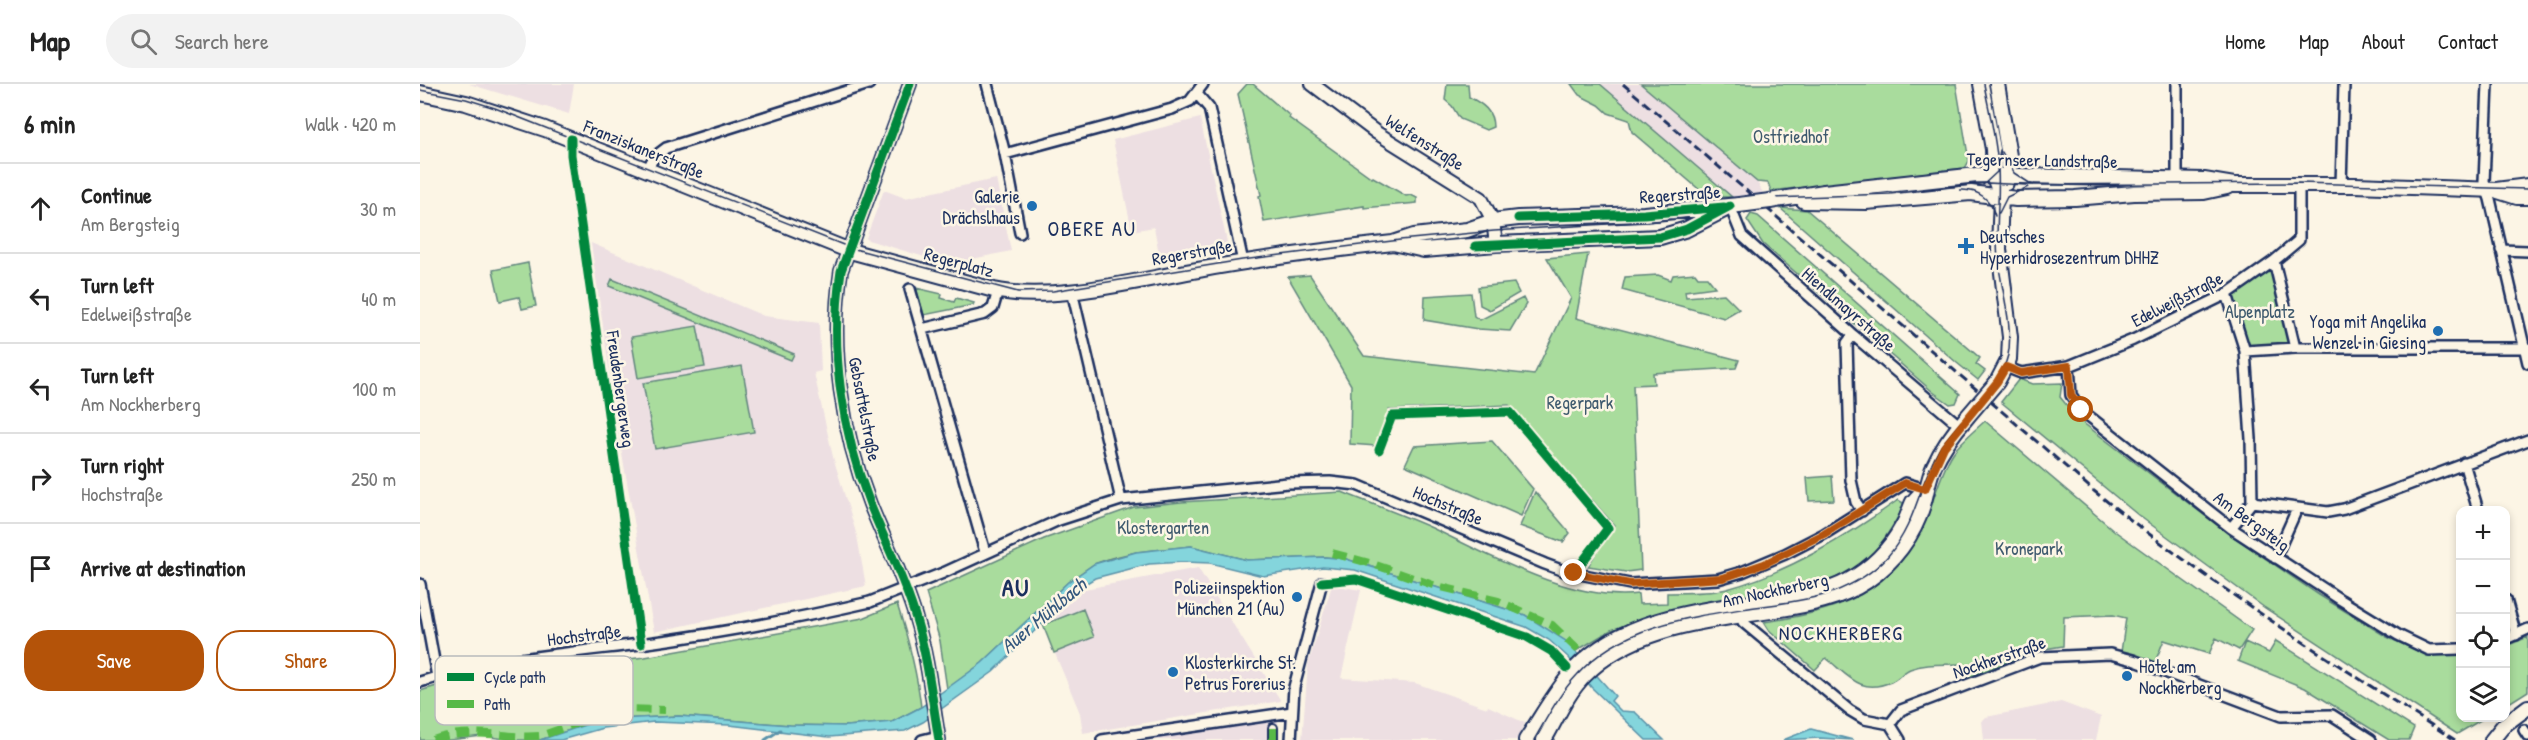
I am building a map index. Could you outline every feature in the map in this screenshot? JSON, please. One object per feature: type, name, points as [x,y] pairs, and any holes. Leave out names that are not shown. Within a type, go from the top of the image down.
[{"type":"main road","points":[[1982,84],[1993,149],[1994,175],[2001,196]]},
{"type":"main road","points":[[1997,84],[2008,146],[2009,176],[2001,196],[1999,249],[2011,342],[2006,367]]},
{"type":"main road","name":"Franziskanerstraße","points":[[420,93],[494,111],[850,251]]},
{"type":"main road","name":"Tegernseer Landstraße","points":[[1735,206],[1824,192],[1969,175],[2204,180],[2234,185],[2341,185],[2491,190],[2528,186]]},
{"type":"main road","name":"Tegernseer Landstraße","points":[[1774,200],[1866,202],[1967,193],[2016,199],[2075,198],[2134,193],[2204,192],[2234,185]]},
{"type":"main road","name":"Tegernseer Landstraße","points":[[2491,190],[2517,197],[2528,197]]},
{"type":"main road","name":"Regerstraße","points":[[998,291],[1034,295],[1072,291],[1243,262],[1393,243],[1414,236],[1467,230],[1493,221],[1518,218],[1635,214],[1735,206]]},
{"type":"main road","name":"Regerstraße","points":[[1393,243],[1424,250],[1496,244],[1660,237],[1687,229],[1735,206]]},
{"type":"main road","name":"Regerplatz","points":[[850,251],[998,291]]},
{"type":"main road","name":"Am Nockherberg","points":[[1544,740],[1552,720],[1574,689],[1599,663],[1646,637],[1673,629],[1825,600],[1866,581],[1887,564],[1905,543],[1921,511],[1925,489],[1941,452],[1963,421],[1997,382],[2006,367]]},
{"type":"main road","name":"Am Nockherberg","points":[[1526,740],[1559,688],[1580,664],[1599,649],[1628,633],[1671,617],[1810,594],[1846,582],[1870,566],[1885,552],[1902,529],[1913,502],[1925,489]]},
{"type":"main road","points":[[2492,740],[2505,725],[2528,707]]},
{"type":"street","points":[[647,170],[654,157],[666,147],[869,84]]},
{"type":"street","name":"Gebsattelstraße","points":[[910,84],[842,271],[837,303],[838,365],[845,409],[863,483],[916,617],[929,673],[938,735]]},
{"type":"street","points":[[987,84],[1005,154],[1020,233]]},
{"type":"street","points":[[1005,154],[1172,109],[1183,105],[1197,94],[1203,84]]},
{"type":"street","name":"Welfenstraße","points":[[1312,84],[1384,138],[1481,198],[1493,221],[1496,244]]},
{"type":"street","points":[[2177,84],[2177,180]]},
{"type":"street","points":[[2341,185],[2344,84]]},
{"type":"street","points":[[2488,84],[2484,182],[2491,190],[2501,250],[2528,363]]},
{"type":"street","points":[[1197,94],[1209,108],[1243,262]]},
{"type":"street","name":"Edelweißstraße","points":[[2006,367],[2021,373],[2069,366],[2133,340],[2227,294],[2274,261],[2299,240],[2299,185]]},
{"type":"street","name":"Hiendlmayrstraße","points":[[1735,206],[1742,236],[1853,335],[1963,421]]},
{"type":"street","points":[[2501,250],[2528,251]]},
{"type":"street","points":[[2274,261],[2295,348]]},
{"type":"street","points":[[910,289],[985,552]]},
{"type":"street","name":"Regerplatz","points":[[922,329],[985,314],[993,308],[998,291]]},
{"type":"street","points":[[1072,291],[1121,500]]},
{"type":"street","points":[[2227,294],[2245,351],[2251,439],[2252,502],[2231,528]]},
{"type":"street","points":[[1853,335],[1847,343],[1851,480],[1856,502],[1862,511]]},
{"type":"street","points":[[2245,351],[2295,348],[2526,349]]},
{"type":"street","name":"Am Bergsteig","points":[[2069,366],[2071,395],[2081,410],[2231,528],[2389,629],[2429,650],[2456,649]]},
{"type":"street","points":[[2252,502],[2328,512],[2344,509],[2528,440]]},
{"type":"street","points":[[2464,463],[2477,506]]},
{"type":"street","name":"Hochstraße","points":[[547,656],[670,640],[865,603],[943,573],[1059,520],[1121,500],[1288,483],[1353,483],[1564,571],[1630,584],[1718,579],[1742,572],[1785,554],[1862,511],[1905,483],[1925,489]]},
{"type":"street","points":[[2275,558],[2297,509]]},
{"type":"street","points":[[1291,740],[1292,712],[1299,663],[1322,582]]},
{"type":"street","points":[[420,584],[435,666]]},
{"type":"street","points":[[2509,614],[2516,635]]},
{"type":"street","points":[[1742,616],[1743,622],[1859,717],[1890,724],[1900,740]]},
{"type":"street","points":[[2510,637],[2528,629]]},
{"type":"street","name":"Nockherstraße","points":[[1890,724],[1900,710],[2040,657],[2110,654],[2133,660],[2281,716],[2332,715],[2371,740]]},
{"type":"street","name":"Hochstraße","points":[[420,682],[435,678]]},
{"type":"street","points":[[1102,740],[1292,712]]},
{"type":"street","points":[[1273,728],[1273,740]]},
{"type":"street","points":[[922,740],[938,735]]},
{"type":"shaded area","points":[[469,84],[574,84],[569,114]]},
{"type":"shaded area","points":[[1600,84],[1641,84],[1757,182],[1763,193],[1732,197]]},
{"type":"shaded area","points":[[1200,118],[1228,247],[1160,259],[1154,227],[1132,231],[1113,140]]},
{"type":"shaded area","points":[[996,179],[1011,251],[948,264],[866,238],[884,190],[905,198]]},
{"type":"shaded area","points":[[591,243],[764,316],[819,323],[821,371],[814,373],[833,457],[857,536],[866,586],[654,632],[620,443]]},
{"type":"shaded area","points":[[1198,568],[1281,701],[1083,733],[1080,713],[1043,625],[1085,589]]},
{"type":"shaded area","points":[[1332,585],[1361,590],[1341,678],[1415,683],[1487,708],[1488,706],[1525,723],[1516,740],[1302,740],[1308,665]]},
{"type":"shaded area","points":[[2061,702],[2101,717],[2096,740],[1984,740],[1982,721],[1986,717]]},
{"type":"shaded area","points":[[1278,721],[1279,740],[1142,740]]},
{"type":"green space","points":[[1247,84],[1253,84],[1290,116],[1289,118],[1372,178],[1406,196],[1411,195],[1417,198],[1417,203],[1364,208],[1364,206],[1264,222],[1259,196],[1261,195],[1238,94]]},
{"type":"green space","points":[[1447,84],[1468,84],[1469,97],[1486,109],[1493,121],[1493,127],[1486,130],[1460,119],[1445,100]]},
{"type":"green space","points":[[1571,84],[1600,84],[1732,197],[1708,197],[1632,132],[1629,120],[1608,113],[1599,105],[1579,95]]},
{"type":"green space","name":"Ostfriedhof","points":[[1641,84],[1956,84],[1969,161],[1965,168],[1771,191],[1768,183],[1757,182]]},
{"type":"green space","points":[[1780,208],[1807,210],[1980,358],[1976,364],[1985,371],[1978,380],[1957,363]]},
{"type":"green space","points":[[1751,214],[1758,216],[1960,394],[1956,403],[1950,404],[1933,392],[1763,244],[1747,220]]},
{"type":"green space","name":"Regerpark","points":[[1588,254],[1576,318],[1739,360],[1736,368],[1653,373],[1654,384],[1633,385],[1641,570],[1626,572],[1588,566],[1614,525],[1509,405],[1389,410],[1376,446],[1350,444],[1351,385],[1288,277],[1310,275],[1364,356],[1534,375],[1571,298],[1547,258]]},
{"type":"green space","points":[[528,263],[536,306],[522,309],[519,297],[500,301],[493,270]]},
{"type":"green space","name":"Alpenplatz","points":[[2274,267],[2293,345],[2247,348],[2230,294]]},
{"type":"green space","points":[[1695,273],[1698,277],[1707,277],[1715,287],[1685,291],[1686,297],[1724,294],[1739,309],[1724,318],[1622,290],[1625,277],[1658,275],[1671,280],[1673,275]]},
{"type":"green space","points":[[612,279],[794,354],[791,360],[609,286]]},
{"type":"green space","points":[[1514,283],[1519,293],[1490,310],[1480,305],[1478,287]]},
{"type":"green space","points":[[916,288],[942,294],[941,298],[954,302],[956,298],[974,303],[924,315]]},
{"type":"green space","points":[[1471,293],[1474,316],[1480,320],[1523,298],[1526,304],[1510,331],[1478,329],[1424,320],[1425,296]]},
{"type":"green space","points":[[697,326],[705,367],[638,378],[631,337]]},
{"type":"green space","points":[[742,366],[754,432],[655,449],[643,383]]},
{"type":"green space","points":[[2019,379],[2032,384],[2062,383],[2060,397],[2078,419],[2225,531],[2319,595],[2387,637],[2424,654],[2456,655],[2456,722],[2477,722],[2457,734],[2265,608],[2138,515],[2001,402]]},
{"type":"green space","name":"Kronepark","points":[[1985,421],[2116,532],[2252,630],[2239,650],[2216,638],[2209,654],[2164,640],[2155,662],[2121,652],[2126,618],[2113,615],[2064,617],[2063,646],[2038,650],[1968,678],[1961,664],[1929,665],[1910,669],[1891,682],[1871,686],[1855,682],[1826,658],[1815,670],[1769,630],[1764,622],[1791,618],[1839,605],[1880,582],[1897,566],[1912,546],[1925,521],[1953,453]]},
{"type":"green space","points":[[1492,441],[1533,489],[1521,516],[1405,465],[1414,446]]},
{"type":"green space","points":[[1832,476],[1834,500],[1809,501],[1807,478]]},
{"type":"green space","name":"Klostergarten","points":[[1342,492],[1421,523],[1532,574],[1586,591],[1612,595],[1638,594],[1639,604],[1667,603],[1667,593],[1712,592],[1750,582],[1816,552],[1898,500],[1905,504],[1872,554],[1851,570],[1837,577],[1820,584],[1649,618],[1611,630],[1576,651],[1565,641],[1525,615],[1346,559],[1325,557],[1247,560],[1191,546],[1136,552],[1094,564],[1068,582],[982,663],[947,689],[940,641],[926,593],[1044,539],[1134,507]]},
{"type":"green space","points":[[1535,492],[1570,533],[1563,542],[1520,526]]},
{"type":"green space","points":[[897,604],[912,655],[921,707],[892,722],[847,726],[790,725],[679,716],[633,718],[633,658],[863,618]]},
{"type":"green space","points":[[1083,609],[1094,637],[1054,653],[1043,625]]},
{"type":"green space","points":[[2528,637],[2528,691],[2510,702],[2510,668],[2510,644]]},
{"type":"green space","points":[[2276,641],[2414,728],[2409,740],[2389,740],[2305,688],[2238,661],[2245,642],[2269,653]]},
{"type":"green space","points":[[435,686],[435,725],[585,725],[540,740],[513,740],[482,736],[450,740],[420,740],[420,691]]},
{"type":"water","name":"Auer Mühlbach","points":[[1191,546],[1247,560],[1325,557],[1346,559],[1525,615],[1566,641],[1615,696],[1611,701],[1621,711],[1635,712],[1664,740],[1646,740],[1591,687],[1569,658],[1549,640],[1526,627],[1355,570],[1323,567],[1263,576],[1210,563],[1184,562],[1149,564],[1095,578],[1078,588],[993,672],[923,722],[905,731],[829,737],[729,725],[654,722],[633,724],[633,718],[679,716],[790,725],[847,726],[892,722],[921,707],[982,663],[1068,582],[1094,564],[1136,552]]},
{"type":"water","points":[[585,725],[628,725],[603,728],[561,740],[540,740]]},
{"type":"water","points":[[1811,729],[1853,740],[1819,738],[1783,740]]},
{"type":"waterway","points":[[765,740],[780,730]]},
{"type":"tram line","points":[[1534,740],[1571,682],[1594,658],[1613,645],[1656,626],[1679,620],[1831,593],[1869,573],[1888,556],[1898,543],[1939,450],[1997,379],[2008,355],[2008,320],[1997,249],[1997,158],[1984,84]]},
{"type":"tram line","points":[[420,90],[466,99],[495,108],[851,248],[1018,292],[1053,291],[1242,260],[1400,240],[1494,231],[1658,221],[1770,198],[1890,194],[1987,183],[2027,185],[2299,183],[2528,189]]},
{"type":"tram line","points":[[1983,185],[1997,172],[2000,150]]},
{"type":"tram line","points":[[2002,152],[2014,173],[2031,184]]},
{"type":"tram line","points":[[1999,213],[2007,197],[2028,187]]},
{"type":"tram line","points":[[1960,190],[1972,191],[1983,196],[1995,216]]},
{"type":"railway","points":[[1623,84],[2094,491],[2137,525],[2316,651],[2455,740]]},
{"type":"marked path","points":[[1332,553],[1373,564],[1433,585],[1498,601],[1552,625],[1579,651]]},
{"type":"marked path","points":[[633,709],[665,710]]},
{"type":"marked path","points":[[433,740],[474,733],[540,736],[572,725]]},
{"type":"marked path","points":[[1273,728],[1273,740]]},
{"type":"cycle path","points":[[910,84],[841,271],[838,300],[838,360],[845,419],[852,448],[870,504],[906,590],[920,634],[939,740]]},
{"type":"cycle path","name":"Freudenbergerweg","points":[[571,139],[571,155],[641,644]]},
{"type":"cycle path","points":[[1475,246],[1660,237],[1687,229],[1730,206]]},
{"type":"cycle path","points":[[1518,218],[1644,214],[1724,207]]},
{"type":"cycle path","points":[[1379,450],[1392,416],[1510,412],[1608,528],[1574,573]]},
{"type":"cycle path","points":[[1322,582],[1356,579],[1527,637],[1551,651],[1567,668]]},
{"type":"place","name":"Galerie Drächslhaus","points":[[1032,206]]},
{"type":"place","name":"Deutsches Hyperhidrosezentrum DHHZ","points":[[1966,246]]},
{"type":"place","name":"Yoga mit Angelika Wenzel in Giesing","points":[[2438,331]]},
{"type":"place","name":"Polizeiinspektion München 21 (Au)","points":[[1297,597]]},
{"type":"place","name":"Klosterkirche St. Petrus Forerius","points":[[1173,672]]},
{"type":"place","name":"Hotel am Nockherberg","points":[[2127,676]]},
{"type":"district","name":"OBERE AU","points":[[1092,228]]},
{"type":"district","name":"AU","points":[[1016,587]]},
{"type":"district","name":"NOCKHERBERG","points":[[1841,632]]},
{"type":"route","points":[[1574,573],[1630,584],[1723,578],[1764,564],[1824,534],[1905,483],[1925,489],[1944,447],[2001,377],[2006,367],[2021,373],[2069,366],[2071,395],[2081,410]]}]
